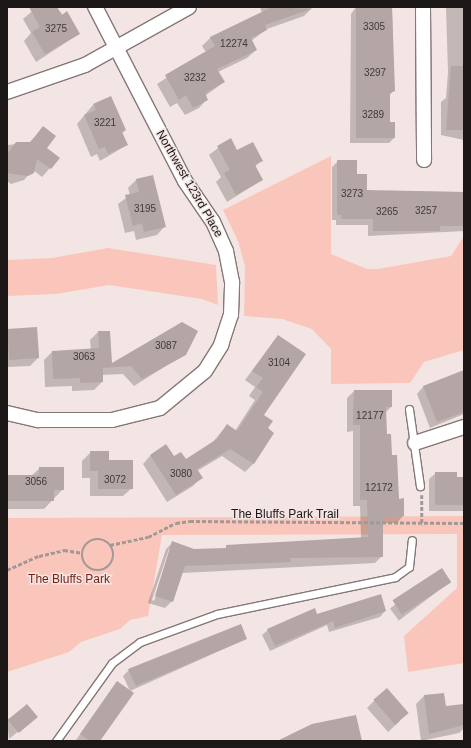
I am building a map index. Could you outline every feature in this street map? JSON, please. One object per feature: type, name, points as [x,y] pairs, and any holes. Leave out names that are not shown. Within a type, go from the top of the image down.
[{"type":"street","name":"Northwest 123rd Place","points":[[7,413],[38,420],[112,420],[160,408],[205,371],[221,345],[231,315],[232,282],[226,251],[115,49],[95,7]]},
{"type":"street","points":[[7,92],[53,79],[115,49],[189,7]]},
{"type":"street","points":[[423,7],[424,160]]},
{"type":"street","points":[[415,444],[464,428]]},
{"type":"lane","points":[[409,410],[420,486]]},
{"type":"lane","points":[[56,741],[112,663],[140,642],[217,614],[395,577],[408,567],[412,540]]},
{"type":"path","points":[[420,486],[422,525]]},
{"type":"path","name":"The Bluffs Park Trail","points":[[82,552],[87,544],[96,539],[110,545],[148,537],[176,522],[422,525],[464,523]]},
{"type":"path","points":[[7,570],[39,556],[64,550],[82,552],[83,562],[90,569],[104,570],[113,559],[110,545]]},
{"type":"green space","points":[[331,156],[331,254],[367,269],[378,269],[451,256],[464,236],[464,350],[424,362],[410,383],[331,384],[331,349],[312,329],[282,319],[244,316],[245,266],[238,241],[223,210]]},
{"type":"green space","points":[[108,248],[216,265],[218,305],[202,299],[109,285],[56,294],[7,296],[7,260],[52,258]]},
{"type":"green space","name":"The Bluffs Park","points":[[464,516],[464,663],[408,672],[404,636],[457,588],[457,534],[162,535],[148,616],[130,620],[120,629],[81,642],[69,652],[7,672],[7,518]]},
{"type":"building","points":[[29,7],[57,7],[62,15],[67,11],[80,34],[45,54],[32,32],[40,27]]},
{"type":"building","points":[[272,7],[311,9],[265,25],[267,30],[251,38],[257,50],[217,69],[225,82],[205,93],[208,100],[193,108],[186,95],[179,100],[165,75],[215,46],[210,37]]},
{"type":"building","points":[[356,7],[392,7],[395,91],[390,93],[390,122],[395,122],[395,138],[356,138]]},
{"type":"building","points":[[451,66],[464,66],[464,130],[446,130]]},
{"type":"building","points":[[111,96],[126,130],[122,132],[128,145],[108,154],[105,147],[99,149],[84,115],[96,110],[93,104]]},
{"type":"building","points":[[43,126],[56,136],[47,148],[60,158],[51,169],[37,159],[34,173],[28,176],[7,173],[7,154],[16,142],[31,142]]},
{"type":"building","points":[[231,138],[237,150],[253,142],[263,161],[255,165],[263,180],[236,195],[224,173],[230,170],[217,146]]},
{"type":"building","points":[[337,160],[357,160],[357,174],[367,174],[367,190],[464,192],[464,226],[440,226],[440,231],[373,231],[373,219],[341,219],[341,215],[337,215]]},
{"type":"building","points":[[153,175],[166,227],[144,232],[142,223],[133,226],[125,195],[139,192],[136,179]]},
{"type":"building","points":[[182,322],[198,331],[186,355],[142,379],[131,366],[103,368],[103,382],[80,383],[80,378],[53,379],[52,351],[99,348],[98,331],[110,331],[112,363]]},
{"type":"building","points":[[37,327],[39,358],[9,360],[7,329]]},
{"type":"building","points":[[278,335],[306,354],[264,415],[273,421],[268,428],[274,433],[254,464],[230,449],[197,469],[203,478],[176,495],[150,455],[166,444],[174,456],[181,452],[186,459],[217,439],[227,424],[237,431],[263,392],[256,387],[263,378],[252,371]]},
{"type":"building","points":[[464,370],[464,412],[437,422],[423,386]]},
{"type":"building","points":[[354,390],[392,390],[392,407],[386,407],[387,434],[391,434],[392,455],[397,455],[399,499],[404,498],[404,516],[383,517],[383,557],[290,558],[291,562],[185,566],[173,602],[155,596],[172,541],[194,549],[226,548],[226,545],[368,537],[367,500],[360,500],[360,425],[353,425]]},
{"type":"building","points":[[90,451],[109,451],[109,460],[133,460],[133,489],[98,489],[98,471],[90,471]]},
{"type":"building","points":[[39,467],[64,467],[64,490],[54,490],[54,501],[7,501],[7,475],[39,475]]},
{"type":"building","points":[[435,472],[457,472],[457,477],[464,477],[464,505],[435,505]]},
{"type":"building","points":[[442,568],[451,582],[402,614],[393,600]]},
{"type":"building","points":[[381,594],[386,611],[335,628],[333,621],[275,646],[267,629],[315,608],[317,614]]},
{"type":"building","points":[[241,624],[247,639],[136,686],[128,669]]},
{"type":"building","points":[[117,681],[134,693],[100,741],[90,741],[80,734]]},
{"type":"building","points":[[387,688],[409,713],[395,725],[373,700]]},
{"type":"building","points":[[444,693],[446,706],[464,704],[464,725],[429,734],[424,695]]},
{"type":"building","points":[[27,704],[38,717],[19,733],[8,720]]},
{"type":"building","points":[[356,715],[362,741],[277,741],[312,724]]}]
